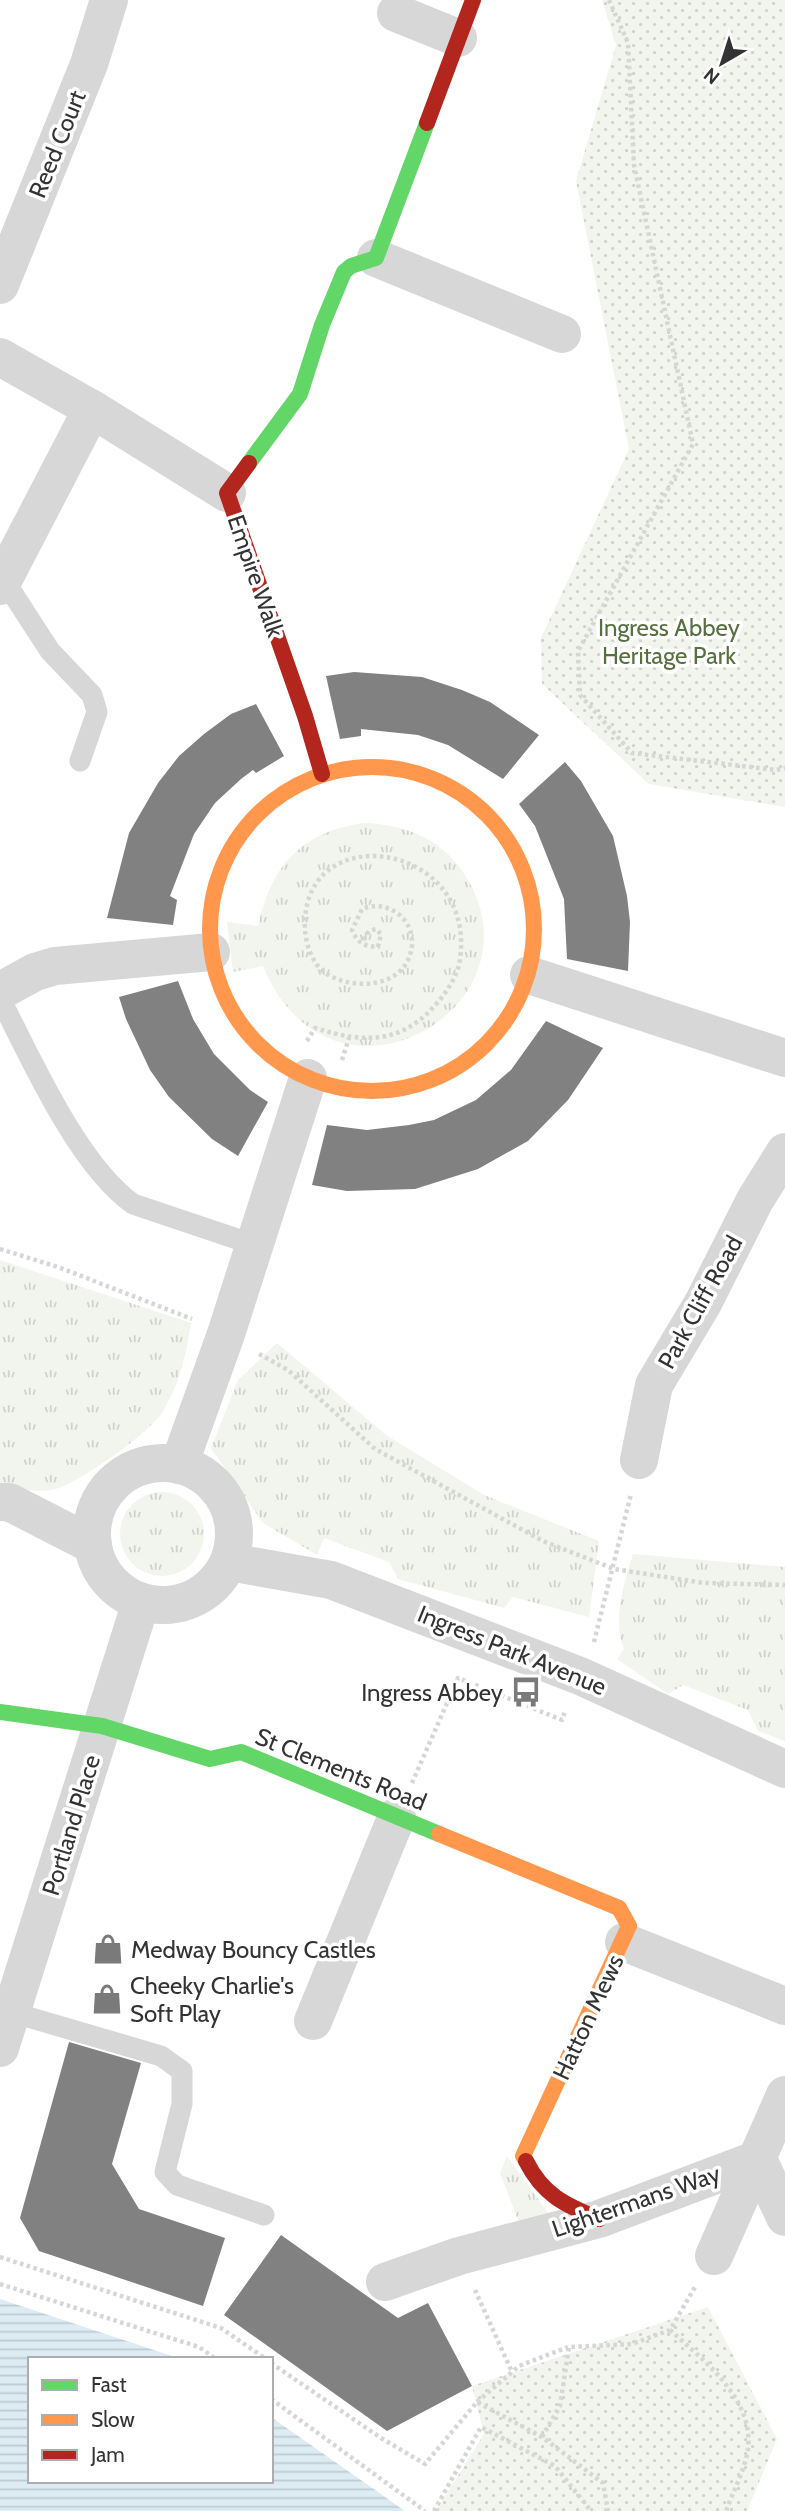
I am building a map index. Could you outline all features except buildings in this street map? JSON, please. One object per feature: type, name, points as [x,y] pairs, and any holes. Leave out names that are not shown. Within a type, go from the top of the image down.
[{"type":"street","name":"Reed Court","points":[[0,285],[89,64],[109,0]]},
{"type":"street","points":[[473,0],[376,258],[562,334]]},
{"type":"street","points":[[396,13],[458,38]]},
{"type":"street","name":"Empire Walk","points":[[322,774],[305,716],[227,493],[300,394],[322,325],[344,272],[351,266],[376,258]]},
{"type":"street","points":[[0,358],[92,409],[227,493]]},
{"type":"street","points":[[2,583],[92,409]]},
{"type":"street","points":[[372,766],[422,774],[467,796],[503,831],[526,876],[535,926],[528,975],[507,1020],[474,1056],[431,1081],[383,1091],[335,1087],[299,1073],[259,1046],[235,1017],[219,983],[211,952],[213,891],[235,840],[273,799],[322,774],[372,766]]},
{"type":"street","points":[[0,991],[35,972],[55,966],[211,952]]},
{"type":"street","points":[[528,975],[785,1058]]},
{"type":"street","points":[[179,1465],[255,1245],[299,1073]]},
{"type":"street","name":"Park Cliff Road","points":[[639,1460],[654,1385],[703,1303],[755,1200],[785,1152]]},
{"type":"street","points":[[156,1463],[179,1465],[206,1478],[227,1502],[234,1531],[229,1562],[218,1580],[202,1594],[183,1603],[162,1606],[141,1602],[123,1593],[109,1580],[93,1545],[93,1522],[101,1500],[114,1482],[134,1470],[156,1463]]},
{"type":"street","points":[[0,1502],[9,1502],[93,1545]]},
{"type":"street","name":"Ingress Park Avenue","points":[[229,1562],[331,1580],[356,1589],[580,1675],[785,1769]]},
{"type":"street","name":"Portland Place","points":[[0,2048],[9,2004],[141,1602]]},
{"type":"street","name":"St Clements Road","points":[[0,1712],[102,1726],[210,1759],[240,1752],[619,1908],[629,1926],[624,1942]]},
{"type":"street","points":[[313,2021],[397,1816]]},
{"type":"street","name":"Hatton Mews","points":[[599,2219],[557,2202],[538,2187],[523,2155],[624,1942],[785,2006]]},
{"type":"street","name":"Lightermans Way","points":[[714,2256],[785,2095]]},
{"type":"street","points":[[758,2159],[785,2217]]},
{"type":"street","name":"Lightermans Way","points":[[385,2283],[459,2256],[599,2219],[758,2159]]},
{"type":"lane","points":[[2,583],[50,651],[92,695],[97,712],[79,761]]},
{"type":"lane","points":[[0,998],[32,1061],[85,1152],[116,1192],[133,1204],[255,1245]]},
{"type":"lane","points":[[9,2004],[161,2056],[182,2071],[182,2104],[165,2172],[177,2185],[264,2215]]},
{"type":"path","points":[[609,0],[628,43],[634,165],[693,444],[578,650],[580,695],[632,753],[776,770],[785,768]]},
{"type":"path","points":[[299,1073],[315,1028],[345,1037],[368,1039],[410,1028],[424,1017],[452,985],[460,965],[463,943],[459,919],[436,880],[420,867],[384,854],[364,855],[347,860],[314,886],[307,900],[305,939],[311,956],[321,969],[338,981],[358,986],[376,984],[395,974],[406,961],[412,945],[405,920],[387,906],[373,905],[362,909],[352,930],[361,943],[378,947],[381,934],[376,929],[369,931],[361,943]]},
{"type":"path","points":[[0,1249],[58,1267],[194,1320]]},
{"type":"path","points":[[252,1349],[288,1370],[375,1449],[543,1541],[614,1569],[704,1583],[785,1585]]},
{"type":"path","points":[[459,2256],[512,2372]]},
{"type":"path","points":[[273,2364],[381,2438],[425,2464],[477,2402],[512,2372],[569,2347],[632,2344],[670,2330],[714,2256]]},
{"type":"path","points":[[0,2257],[221,2328],[262,2357]]},
{"type":"path","points":[[0,2284],[200,2347],[213,2357]]},
{"type":"path","points":[[670,2330],[722,2377],[745,2417],[748,2448],[726,2511]]},
{"type":"path","points":[[542,2437],[560,2406],[569,2347]]},
{"type":"path","points":[[273,2400],[425,2511]]},
{"type":"path","points":[[477,2402],[542,2437],[603,2483],[608,2511]]},
{"type":"path","points":[[434,2511],[481,2427],[555,2466],[591,2511]]},
{"type":"green space","name":"Ingress Abbey Heritage Park","points":[[602,0],[785,0],[785,807],[649,784],[542,684],[541,638],[629,449],[576,181],[616,45]]},
{"type":"green space","points":[[362,823],[406,830],[431,841],[443,850],[463,872],[483,921],[479,966],[457,1004],[422,1032],[380,1045],[336,1041],[295,1016],[263,966],[233,972],[227,922],[258,926],[271,886],[292,856],[321,835]]},
{"type":"green space","points":[[0,1260],[191,1323],[178,1379],[156,1420],[131,1443],[99,1465],[70,1483],[52,1490],[30,1490],[0,1485]]},
{"type":"green space","points":[[277,1343],[386,1435],[484,1495],[599,1541],[589,1617],[513,1597],[504,1608],[398,1579],[389,1562],[324,1538],[317,1555],[263,1523],[211,1448],[238,1380]]},
{"type":"green space","points":[[162,1492],[178,1495],[192,1504],[201,1518],[204,1534],[201,1550],[192,1564],[178,1573],[162,1576],[146,1573],[132,1564],[123,1550],[120,1534],[123,1518],[132,1504],[146,1495]]},
{"type":"green space","points":[[633,1554],[785,1567],[785,1741],[758,1731],[748,1710],[683,1685],[668,1694],[617,1659],[624,1649],[619,1614]]},
{"type":"green space","points":[[507,2156],[549,2214],[541,2214],[546,2228],[523,2233],[500,2173]]},
{"type":"green space","points":[[708,2307],[777,2439],[747,2511],[436,2511],[484,2434],[472,2386]]},
{"type":"shaded area","points":[[0,2299],[175,2357],[28,2357],[28,2483],[273,2483],[273,2418],[405,2511],[0,2511]]},
{"type":"traffic: fast","points":[[249,463],[300,394],[322,325],[344,272],[351,266],[376,258],[427,123]]},
{"type":"traffic: fast","points":[[0,1712],[102,1726],[210,1759],[241,1752],[439,1834]]},
{"type":"traffic: slow","points":[[372,767],[404,770],[448,786],[475,804],[497,826],[515,853],[527,882],[534,929],[531,961],[515,1005],[497,1032],[475,1054],[448,1072],[419,1084],[372,1091],[340,1088],[296,1072],[269,1054],[247,1032],[229,1005],[217,976],[210,929],[213,897],[229,853],[247,826],[269,804],[296,786],[325,774],[372,767]]},
{"type":"traffic: slow","points":[[439,1834],[619,1908],[629,1926],[523,2156],[526,2161]]},
{"type":"traffic: jam","points":[[427,123],[473,0]]},
{"type":"traffic: jam","points":[[249,463],[227,493],[305,716],[322,774]]},
{"type":"traffic: jam","points":[[526,2161],[540,2182],[556,2198],[599,2219]]},
{"type":"place","name":"Ingress Abbey","points":[[526,1692]]},
{"type":"place","name":"Medway Bouncy Castles","points":[[108,1949]]},
{"type":"place","name":"Cheeky Charlie's Soft Play","points":[[107,1999]]}]
